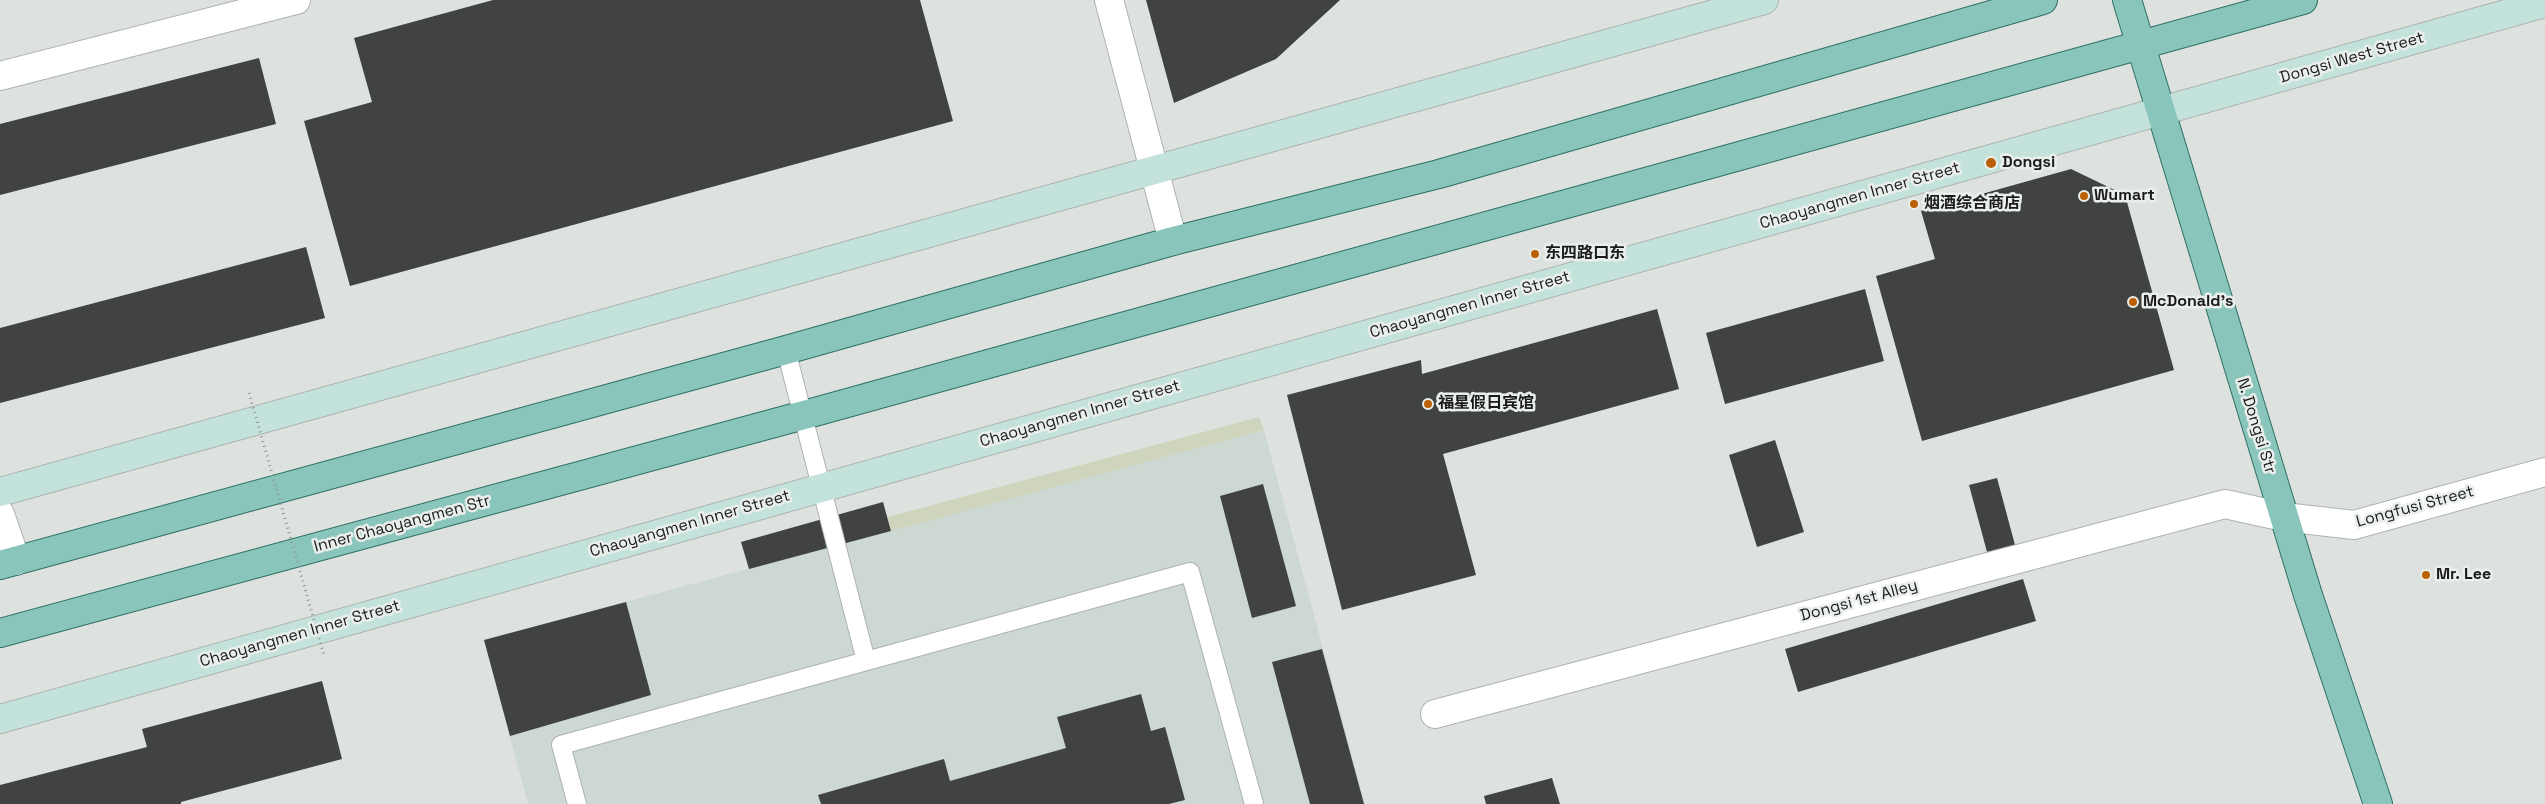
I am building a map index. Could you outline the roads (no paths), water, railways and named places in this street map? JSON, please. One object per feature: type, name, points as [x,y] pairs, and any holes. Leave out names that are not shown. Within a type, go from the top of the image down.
[{"type":"main road","points":[[8,563],[786,350],[1173,241],[1439,174],[2043,0]]},
{"type":"main road","name":"N. Dongsi Str","points":[[2127,0],[2284,517],[2378,804]]},
{"type":"main road","points":[[804,415],[2303,0]]},
{"type":"main road","name":"Inner Chaoyangmen Str","points":[[0,634],[804,415]]},
{"type":"street","points":[[0,76],[296,0]]},
{"type":"street","points":[[1109,0],[1173,241]]},
{"type":"street","points":[[0,492],[1764,0]]},
{"type":"street","name":"Dongsi West Street","points":[[2160,112],[2545,3]]},
{"type":"street","name":"Chaoyangmen Inner Street","points":[[0,719],[821,486],[2160,112]]},
{"type":"street","name":"Longfusi Street","points":[[2284,517],[2354,525],[2545,472]]},
{"type":"street","name":"Dongsi 1st Alley","points":[[1435,714],[2225,504],[2284,517]]},
{"type":"street","points":[[0,514],[8,563]]},
{"type":"lane","points":[[786,350],[866,661]]},
{"type":"lane","points":[[577,804],[561,745],[1190,572],[1254,804]]},
{"type":"place","name":"Dongsi","points":[[1991,163]]},
{"type":"place","name":"Wumart","points":[[2084,196]]},
{"type":"place","name":"烟酒综合商店","points":[[1914,204]]},
{"type":"place","name":"东四路口东","points":[[1535,254]]},
{"type":"place","name":"McDonald's","points":[[2133,302]]},
{"type":"place","name":"福星假日宾馆","points":[[1428,404]]},
{"type":"place","name":"Mr. Lee","points":[[2426,575]]}]
